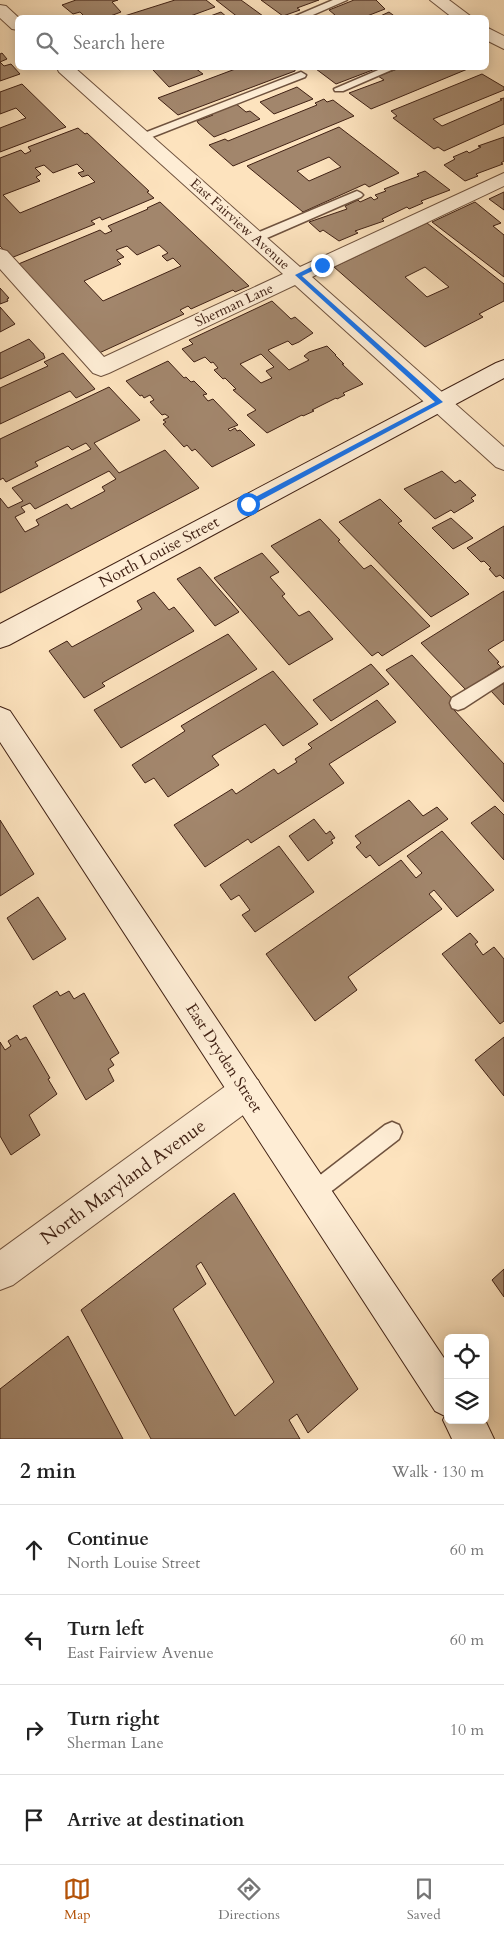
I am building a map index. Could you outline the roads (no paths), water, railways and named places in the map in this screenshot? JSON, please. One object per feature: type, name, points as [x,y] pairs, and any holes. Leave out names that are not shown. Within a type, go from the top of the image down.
[{"type":"street","points":[[0,3],[9,0]]},
{"type":"street","points":[[441,0],[461,15]]},
{"type":"street","points":[[0,10],[15,22]]},
{"type":"street","points":[[489,34],[504,44]]},
{"type":"street","name":"East Fairview Avenue","points":[[67,70],[504,461]]},
{"type":"street","name":"Sherman Lane","points":[[0,256],[101,368],[504,178]]},
{"type":"street","name":"North Louise Street","points":[[0,637],[504,368]]},
{"type":"street","name":"East Dryden Street","points":[[0,719],[444,1392]]},
{"type":"street","name":"North Maryland Avenue","points":[[0,1272],[246,1092]]},
{"type":"street","points":[[465,1424],[475,1439]]},
{"type":"lane","points":[[304,15],[342,0]]},
{"type":"lane","points":[[339,89],[387,70]]},
{"type":"lane","points":[[143,137],[301,75]]},
{"type":"lane","points":[[256,238],[357,195]]},
{"type":"lane","points":[[458,703],[504,674]]},
{"type":"lane","points":[[313,1193],[392,1132]]}]
